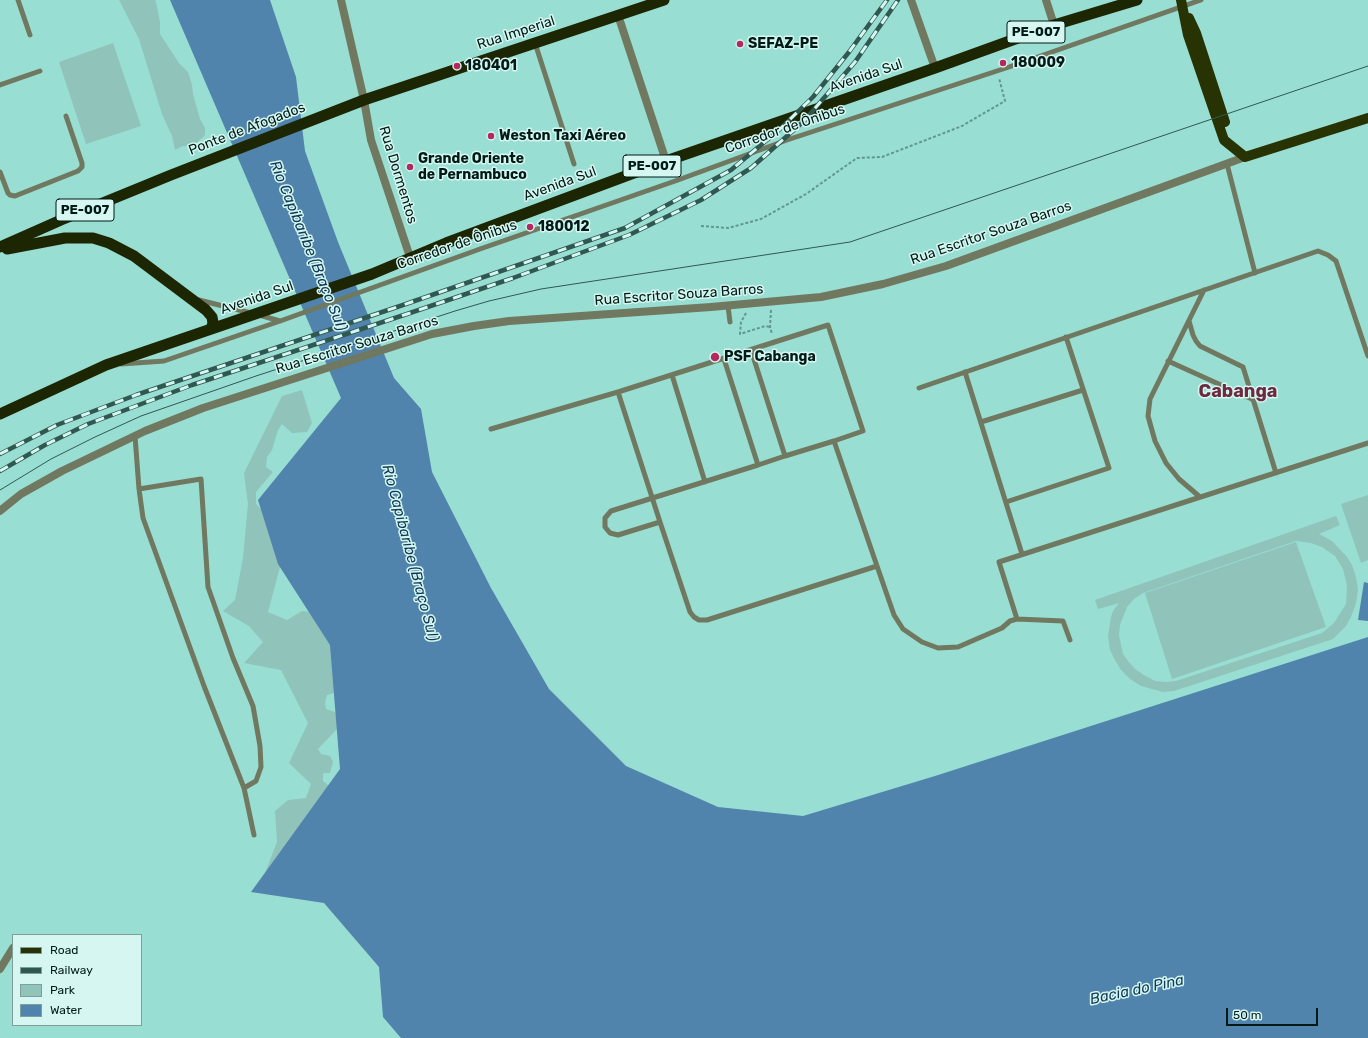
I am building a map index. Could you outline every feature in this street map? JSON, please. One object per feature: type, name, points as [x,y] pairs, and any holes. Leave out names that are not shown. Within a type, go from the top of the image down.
[{"type":"highway","name":"Rua Imperial","points":[[333,112],[364,100],[664,0]]},
{"type":"highway","name":"Avenida Sul","points":[[0,414],[106,365],[372,274],[446,243],[666,161],[935,68],[1054,25],[1137,0]]},
{"type":"highway","name":"Ponte de Afogados","points":[[0,249],[61,220],[171,175],[333,112]]},
{"type":"highway","points":[[0,249],[65,238],[94,238],[109,243],[134,256],[206,310],[212,317],[213,323],[211,329]]},
{"type":"main road","points":[[1182,3],[1196,33],[1236,151],[1245,157]]},
{"type":"main road","name":"Rua Escritor Souza Barros","points":[[1245,157],[1368,118]]},
{"type":"street","name":"Rua Dormentos","points":[[342,0],[364,100],[371,140],[410,257]]},
{"type":"street","points":[[911,0],[935,68]]},
{"type":"street","points":[[1046,0],[1054,25]]},
{"type":"street","points":[[618,15],[666,161]]},
{"type":"street","name":"Rua Escritor Souza Barros","points":[[0,510],[21,494],[62,471],[135,436],[203,408],[432,334],[509,321],[728,306],[821,297],[883,284],[946,266],[1245,157]]},
{"type":"street","points":[[0,969],[12,950]]},
{"type":"lane","points":[[18,0],[30,35]]},
{"type":"lane","name":"Corredor de Ônibus","points":[[282,321],[378,285],[678,180],[787,140],[996,71],[1182,3],[1201,0]]},
{"type":"lane","points":[[535,43],[574,164]]},
{"type":"lane","points":[[0,85],[40,71]]},
{"type":"lane","points":[[0,172],[8,193],[10,196],[14,196],[78,171],[82,167],[82,163],[66,116]]},
{"type":"lane","points":[[1227,164],[1255,273]]},
{"type":"lane","points":[[919,388],[1318,251],[1328,255],[1336,261],[1366,343],[1368,356]]},
{"type":"lane","points":[[1200,497],[1179,479],[1166,463],[1155,441],[1148,416],[1150,399],[1204,290]]},
{"type":"lane","points":[[189,296],[218,306],[282,321]]},
{"type":"lane","points":[[728,306],[730,322]]},
{"type":"lane","points":[[1189,320],[1190,328],[1200,346],[1243,367],[1276,473]]},
{"type":"lane","points":[[106,365],[164,361],[282,321]]},
{"type":"lane","points":[[491,429],[618,392],[828,325],[863,431],[611,511],[605,518],[605,527],[610,533],[618,535],[660,522]]},
{"type":"lane","points":[[1006,502],[1109,468],[1066,337]]},
{"type":"lane","points":[[751,350],[785,456]]},
{"type":"lane","points":[[724,359],[758,465]]},
{"type":"lane","points":[[1168,361],[1254,400]]},
{"type":"lane","points":[[965,372],[1022,554]]},
{"type":"lane","points":[[672,375],[705,482]]},
{"type":"lane","points":[[981,422],[1083,390]]},
{"type":"lane","points":[[618,392],[690,612],[694,617],[700,620],[707,620],[877,566]]},
{"type":"lane","points":[[135,436],[139,489],[144,518],[204,686],[244,788],[254,835]]},
{"type":"lane","points":[[834,441],[894,615],[904,629],[922,642],[938,648],[958,647],[1002,628],[1010,621],[1016,619],[1063,621],[1070,640]]},
{"type":"lane","points":[[1016,619],[999,562],[1368,443]]},
{"type":"lane","points":[[139,489],[201,479],[208,588],[233,658],[253,706],[260,746],[261,767],[256,781],[244,788]]},
{"type":"path","points":[[701,226],[728,228],[761,219],[806,194],[857,158],[882,157],[962,126],[1004,101],[996,71]]},
{"type":"path","points":[[773,301],[770,327],[775,342]]},
{"type":"path","points":[[759,303],[750,308],[745,314],[741,322],[740,334],[765,326],[770,327]]},
{"type":"green space","points":[[119,0],[155,0],[160,22],[160,34],[179,63],[188,72],[200,119],[205,128],[205,135],[193,146],[183,146],[175,150],[172,136],[162,114],[139,39]]},
{"type":"green space","points":[[113,43],[141,126],[86,144],[59,62]]},
{"type":"green space","points":[[302,390],[312,423],[307,432],[292,433],[282,424],[278,430],[272,450],[267,457],[266,467],[273,472],[256,492],[256,504],[261,509],[267,527],[286,562],[280,567],[268,612],[287,620],[302,611],[309,612],[335,631],[334,693],[327,695],[325,702],[326,709],[335,712],[339,721],[337,729],[318,749],[321,754],[330,756],[333,762],[330,773],[323,773],[323,781],[328,785],[328,792],[288,841],[265,873],[277,842],[275,811],[288,800],[306,798],[311,784],[289,763],[308,723],[281,670],[244,663],[263,642],[249,626],[223,611],[235,600],[243,558],[248,504],[244,473],[282,396]]},
{"type":"green space","points":[[1368,495],[1368,560],[1361,563],[1341,504]]},
{"type":"green space","points":[[1336,516],[1340,525],[1319,534],[1332,541],[1347,557],[1352,565],[1356,577],[1358,590],[1356,603],[1351,617],[1346,626],[1333,639],[1174,691],[1163,692],[1141,686],[1130,679],[1121,670],[1110,650],[1108,636],[1113,611],[1119,603],[1098,609],[1095,600]],"holes":[[[1296,541],[1311,543],[1322,547],[1335,556],[1343,569],[1347,585],[1346,604],[1334,623],[1322,633],[1176,681],[1155,681],[1135,669],[1123,654],[1119,635],[1120,625],[1127,607],[1134,599],[1143,593]]]},
{"type":"green space","points":[[1296,542],[1326,627],[1172,679],[1145,593]]},
{"type":"water","points":[[170,0],[270,0],[296,77],[305,151],[338,242],[394,378],[421,409],[432,472],[491,588],[549,689],[626,766],[718,807],[803,816],[935,776],[1368,637],[1368,1038],[401,1038],[383,1017],[379,967],[324,903],[251,892],[340,769],[330,645],[278,564],[258,500],[341,398]]},
{"type":"water","points":[[1364,582],[1368,583],[1368,621],[1358,620]]},
{"type":"tram line","points":[[0,490],[51,459],[141,416],[256,376],[455,311],[489,301],[541,289],[850,242],[1368,66]]},
{"type":"railway","points":[[0,454],[57,425],[136,395],[625,228],[731,170],[780,129],[813,97],[849,52],[887,0]]},
{"type":"railway","points":[[0,471],[45,445],[88,424],[192,385],[513,278],[629,235],[701,200],[751,168],[804,121],[855,62],[898,0]]},
{"type":"place","name":"SEFAZ-PE","points":[[740,44]]},
{"type":"place","name":"180009","points":[[1003,63]]},
{"type":"place","name":"180401","points":[[457,66]]},
{"type":"place","name":"Weston Taxi Aéreo","points":[[491,136]]},
{"type":"place","name":"Grande Oriente de Pernambuco","points":[[410,167]]},
{"type":"place","name":"180012","points":[[530,227]]},
{"type":"place","name":"PSF Cabanga","points":[[715,357]]},
{"type":"district","name":"Cabanga","points":[[1238,392]]},
{"type":"water label","name":"Rio Capibaribe (Braço Sul)","points":[[308,246]]},
{"type":"water label","name":"Rio Capibaribe (Braço Sul)","points":[[410,553]]},
{"type":"water label","name":"Bacia do Pina","points":[[1137,990]]}]
